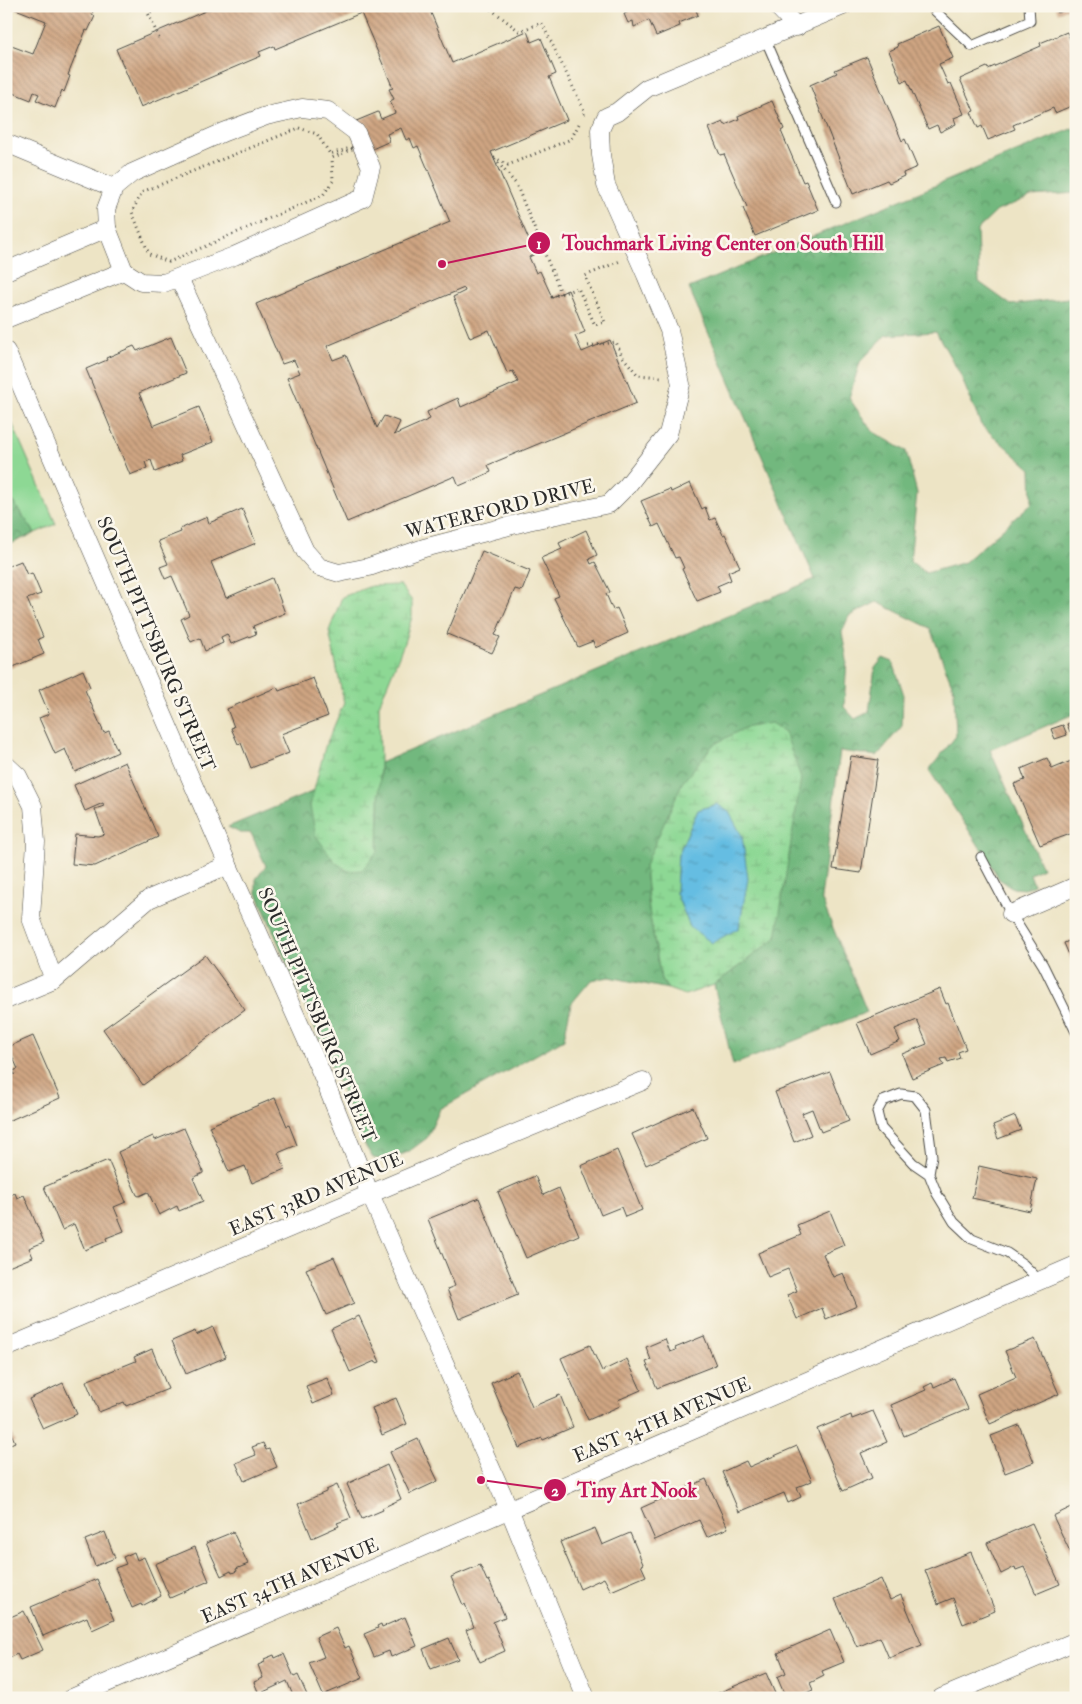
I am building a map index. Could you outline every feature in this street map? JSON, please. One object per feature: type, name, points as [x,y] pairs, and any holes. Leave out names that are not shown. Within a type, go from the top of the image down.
[{"type":"street","points":[[777,6],[797,27]]},
{"type":"street","name":"WATERFORD DRIVE","points":[[179,278],[305,551],[318,567],[339,573],[370,567],[424,548],[528,520],[609,504],[668,434],[681,384],[669,330],[606,185],[600,155],[600,130],[606,117],[617,112],[647,88],[765,38],[797,27],[843,6]]},
{"type":"street","points":[[302,108],[328,111],[356,132],[362,145],[371,167],[363,198],[280,236],[164,283],[140,282],[124,271],[106,228],[106,209],[114,188],[132,173],[215,136],[266,116],[302,108]]},
{"type":"street","points":[[6,143],[114,188]]},
{"type":"street","points":[[6,271],[106,228]]},
{"type":"street","points":[[6,319],[124,271]]},
{"type":"street","name":"SOUTH PITTSBURG STREET","points":[[6,351],[228,865],[321,1072],[370,1194],[509,1509],[586,1698]]},
{"type":"street","points":[[6,765],[18,776],[33,806],[36,842],[31,918],[54,980]]},
{"type":"street","points":[[6,1000],[54,980],[149,899],[228,865]]},
{"type":"street","points":[[1011,914],[1076,886]]},
{"type":"street","name":"EAST 33RD AVENUE","points":[[6,1348],[370,1194],[643,1082]]},
{"type":"street","name":"EAST 34TH AVENUE","points":[[72,1698],[1076,1265]]},
{"type":"street","points":[[941,1698],[1076,1641]]},
{"type":"lane","points":[[930,6],[972,46],[1030,21],[1029,6]]},
{"type":"lane","points":[[765,38],[836,202]]},
{"type":"lane","points":[[981,857],[1011,914],[1043,965],[1076,1032]]},
{"type":"lane","points":[[929,1174],[913,1163],[881,1128],[877,1112],[883,1102],[901,1094],[915,1096],[926,1110],[932,1156],[929,1174],[937,1194],[954,1222],[972,1239],[1007,1253],[1023,1264],[1040,1281]]},
{"type":"path","points":[[159,38],[148,13],[163,6]]},
{"type":"path","points":[[487,6],[519,31],[542,23],[585,112],[571,139],[508,165],[493,157],[516,184],[520,193],[561,293],[552,297],[578,288],[595,325],[605,322],[585,276],[637,253]]},
{"type":"path","points":[[299,128],[317,134],[330,154],[362,145],[332,158],[333,181],[323,195],[169,262],[149,254],[132,212],[142,192],[299,128]]},
{"type":"path","points":[[588,346],[616,342],[622,356],[638,375],[680,379]]},
{"type":"green space","points":[[1076,127],[1076,193],[1031,196],[997,211],[977,230],[979,282],[1011,305],[1076,297],[1076,713],[990,750],[1042,868],[1030,874],[1034,885],[1024,889],[1013,888],[999,879],[929,770],[956,736],[954,690],[930,628],[877,602],[849,616],[842,632],[847,660],[844,707],[855,719],[869,712],[875,668],[883,658],[893,662],[903,692],[902,726],[877,756],[840,751],[821,898],[867,1012],[733,1065],[714,985],[776,938],[771,723],[645,866],[649,910],[661,979],[668,989],[610,977],[591,980],[571,1004],[564,1039],[440,1109],[427,1138],[408,1152],[388,1160],[373,1158],[366,1147],[256,891],[256,879],[266,866],[251,833],[240,833],[228,827],[314,791],[310,806],[378,850],[380,763],[815,579],[689,288]],"holes":[[[936,332],[960,374],[981,425],[1031,469],[1032,503],[965,562],[926,573],[910,561],[917,493],[906,451],[872,431],[849,398],[860,362],[886,335]]]},
{"type":"green space","points":[[6,409],[56,524],[35,533],[6,492]]},
{"type":"green space","points":[[6,492],[35,533],[6,546]]},
{"type":"green space","points":[[400,585],[412,601],[412,617],[403,646],[379,705],[378,851],[362,870],[348,871],[335,862],[316,836],[310,806],[325,747],[344,703],[329,631],[342,597],[371,586]]},
{"type":"green space","points":[[771,723],[785,732],[801,778],[776,938],[714,985],[685,995],[668,989],[661,979],[649,910],[645,866],[682,783],[713,745],[744,728]],"holes":[[[717,804],[690,927],[676,893],[678,855],[698,810]]]},
{"type":"water","points":[[717,804],[729,812],[742,836],[748,879],[739,928],[712,943],[690,927],[676,893],[678,855],[698,810]]},
{"type":"building","points":[[8,6],[95,6],[92,14],[95,16],[88,31],[86,30],[68,75],[70,76],[64,92],[62,90],[55,108],[36,100],[39,94],[34,92],[31,100],[6,90],[6,44],[33,54],[46,21]]},
{"type":"building","points":[[217,6],[428,6],[452,63],[527,31],[531,42],[541,38],[556,74],[549,77],[567,120],[491,152],[535,254],[529,257],[536,273],[540,271],[552,297],[568,290],[585,332],[575,336],[582,352],[610,340],[636,403],[488,465],[491,472],[459,486],[455,476],[347,522],[287,378],[300,373],[294,360],[282,364],[256,304],[450,222],[418,146],[414,148],[410,138],[406,140],[401,128],[387,134],[390,141],[361,154],[349,124],[378,112],[381,119],[395,113],[390,101],[394,99],[389,89],[393,88],[361,13],[275,49],[274,46],[259,52],[261,56],[141,107],[116,49]],"holes":[[[464,288],[465,291],[453,297],[470,338],[489,330],[507,373],[513,371],[518,382],[461,407],[458,398],[427,412],[430,419],[394,435],[400,422],[384,416],[377,428],[346,355],[333,360],[327,346]]]},
{"type":"building","points":[[626,6],[700,6],[695,8],[698,15],[679,23],[680,26],[656,36],[649,20],[634,27],[633,21],[628,23],[624,14],[628,12]]},
{"type":"building","points":[[1055,6],[1076,6],[1076,19],[1071,7],[1058,13]]},
{"type":"building","points":[[939,26],[953,58],[939,64],[948,84],[951,83],[964,114],[954,118],[956,124],[940,132],[937,125],[928,129],[907,80],[902,82],[889,51],[898,47],[897,44]]},
{"type":"building","points":[[1067,32],[1076,53],[1076,104],[1055,113],[1053,108],[1013,125],[1015,129],[988,140],[982,126],[978,128],[971,112],[974,111],[960,79],[1041,46],[1040,43]]},
{"type":"building","points":[[867,57],[902,141],[905,139],[917,167],[903,173],[904,176],[889,183],[887,180],[853,194],[810,85],[837,73],[835,70]]},
{"type":"building","points":[[772,101],[784,129],[781,131],[803,182],[806,181],[818,210],[755,236],[743,208],[747,207],[724,154],[720,155],[709,128],[723,122],[725,125],[739,119],[738,116]]},
{"type":"building","points":[[171,337],[186,373],[139,393],[153,426],[199,407],[213,442],[180,455],[182,461],[155,472],[151,460],[145,462],[147,468],[130,475],[86,369],[134,346],[137,351]]},
{"type":"building","points":[[690,483],[702,509],[705,507],[710,520],[715,518],[723,535],[725,534],[740,567],[728,572],[731,580],[717,586],[720,592],[697,601],[682,569],[684,568],[679,557],[675,558],[659,524],[653,527],[641,501],[670,489],[671,492]]},
{"type":"building","points":[[242,509],[256,543],[211,562],[226,598],[272,578],[285,613],[253,626],[256,634],[231,644],[227,634],[221,637],[223,643],[205,651],[200,638],[191,642],[181,619],[189,615],[172,576],[165,579],[160,567],[168,564],[158,541],[181,532],[180,529],[207,517],[209,523]]},
{"type":"building","points":[[586,530],[597,555],[589,559],[591,564],[595,562],[610,592],[606,594],[613,610],[617,608],[628,633],[595,648],[593,641],[578,647],[554,598],[559,596],[541,558],[562,549],[559,543]]},
{"type":"building","points":[[482,551],[530,571],[522,591],[515,589],[495,635],[500,637],[492,653],[447,634]]},
{"type":"building","points":[[21,561],[27,575],[32,573],[41,594],[27,599],[43,637],[38,639],[44,654],[6,670],[6,567]]},
{"type":"building","points":[[83,670],[90,687],[85,690],[104,733],[109,731],[118,752],[75,772],[65,749],[55,754],[39,718],[49,714],[39,690]]},
{"type":"building","points":[[313,678],[328,716],[281,734],[289,753],[251,768],[241,743],[238,744],[231,728],[234,727],[227,709],[277,687],[279,691]]},
{"type":"building","points":[[1074,721],[1076,729],[1070,732],[1067,724]]},
{"type":"building","points":[[1063,725],[1067,735],[1055,739],[1051,729]]},
{"type":"building","points":[[851,756],[878,760],[861,873],[833,869]]},
{"type":"building","points":[[1047,758],[1052,769],[1076,759],[1076,832],[1040,845],[1014,784],[1025,780],[1021,769]]},
{"type":"building","points":[[125,762],[158,837],[95,866],[72,864],[75,834],[98,836],[104,834],[95,809],[104,806],[103,803],[85,811],[74,785]]},
{"type":"building","points":[[1076,938],[1076,972],[1064,943]]},
{"type":"building","points":[[205,955],[245,1010],[143,1085],[103,1029]]},
{"type":"building","points":[[940,989],[946,1004],[948,1003],[966,1049],[958,1052],[960,1058],[948,1062],[946,1058],[941,1059],[944,1065],[912,1078],[902,1054],[927,1044],[917,1020],[895,1029],[900,1041],[870,1054],[857,1023]]},
{"type":"building","points":[[33,1036],[60,1098],[6,1122],[6,1077],[15,1074],[13,1071],[18,1069],[8,1047]]},
{"type":"building","points":[[830,1072],[849,1121],[821,1132],[812,1109],[802,1113],[811,1135],[794,1142],[775,1092]]},
{"type":"building","points":[[275,1098],[297,1145],[278,1153],[285,1169],[252,1183],[245,1166],[229,1172],[209,1126]]},
{"type":"building","points":[[693,1107],[707,1138],[646,1165],[632,1134]]},
{"type":"building","points":[[1015,1116],[1021,1130],[998,1139],[993,1125]]},
{"type":"building","points":[[184,1128],[203,1171],[203,1173],[193,1178],[203,1201],[179,1211],[177,1206],[159,1215],[148,1192],[137,1195],[118,1152],[153,1136],[155,1140]]},
{"type":"building","points":[[617,1150],[642,1210],[625,1217],[621,1207],[601,1215],[581,1166]]},
{"type":"building","points":[[108,1160],[126,1202],[114,1207],[124,1231],[106,1238],[107,1241],[85,1250],[74,1224],[62,1230],[44,1187]]},
{"type":"building","points":[[979,1166],[1037,1179],[1030,1211],[972,1198]]},
{"type":"building","points":[[535,1176],[543,1195],[559,1188],[579,1235],[526,1258],[498,1192]]},
{"type":"building","points":[[15,1193],[17,1198],[24,1195],[44,1242],[29,1248],[33,1257],[6,1268],[6,1197]]},
{"type":"building","points":[[479,1198],[518,1295],[459,1319],[447,1289],[455,1286],[428,1219]]},
{"type":"building","points":[[830,1211],[844,1245],[823,1254],[833,1277],[843,1273],[857,1306],[826,1319],[822,1308],[797,1319],[787,1295],[797,1291],[788,1269],[768,1277],[758,1253],[801,1235],[797,1225]]},
{"type":"building","points":[[334,1257],[354,1303],[326,1315],[306,1269]]},
{"type":"building","points":[[359,1316],[380,1362],[376,1363],[375,1361],[350,1372],[331,1329]]},
{"type":"building","points":[[213,1327],[226,1357],[186,1374],[172,1341],[195,1331],[196,1335]]},
{"type":"building","points":[[704,1336],[716,1365],[657,1388],[646,1362],[651,1360],[646,1347],[665,1339],[670,1352]]},
{"type":"building","points":[[1035,1339],[1059,1394],[990,1424],[977,1394],[1016,1377],[1005,1351]]},
{"type":"building","points":[[590,1345],[602,1371],[627,1359],[641,1390],[618,1400],[620,1406],[588,1420],[561,1358]]},
{"type":"building","points":[[152,1349],[168,1389],[126,1406],[124,1402],[99,1412],[86,1381],[136,1361],[134,1357]]},
{"type":"building","points":[[517,1371],[532,1407],[560,1395],[573,1427],[519,1448],[491,1383]]},
{"type":"building","points":[[327,1378],[334,1395],[313,1404],[306,1386]]},
{"type":"building","points":[[954,1378],[968,1409],[904,1436],[891,1405],[926,1390],[924,1387],[932,1383],[934,1387]]},
{"type":"building","points":[[63,1383],[77,1414],[43,1429],[29,1399]]},
{"type":"building","points":[[396,1398],[407,1424],[382,1435],[372,1408]]},
{"type":"building","points":[[873,1411],[887,1442],[861,1453],[872,1478],[843,1491],[817,1429],[851,1415],[852,1419]]},
{"type":"building","points":[[6,1422],[15,1442],[6,1446]]},
{"type":"building","points":[[1019,1425],[1034,1462],[1005,1473],[991,1436]]},
{"type":"building","points":[[418,1439],[438,1481],[410,1494],[390,1452]]},
{"type":"building","points":[[263,1443],[266,1450],[269,1449],[277,1467],[244,1481],[236,1463],[256,1455],[252,1447]]},
{"type":"building","points":[[797,1446],[812,1481],[797,1487],[801,1497],[788,1503],[784,1493],[739,1512],[722,1472],[746,1461],[749,1467]]},
{"type":"building","points":[[387,1465],[401,1499],[382,1508],[383,1510],[362,1519],[347,1484]]},
{"type":"building","points":[[706,1479],[728,1528],[707,1537],[699,1520],[655,1540],[641,1508]]},
{"type":"building","points":[[337,1485],[351,1518],[337,1523],[339,1526],[312,1538],[298,1504]]},
{"type":"building","points":[[1076,1505],[1076,1564],[1053,1516]]},
{"type":"building","points":[[1032,1523],[1060,1584],[1036,1594],[1024,1567],[1016,1570],[1015,1567],[1001,1574],[987,1543]]},
{"type":"building","points":[[595,1528],[602,1545],[630,1533],[646,1576],[611,1591],[604,1578],[580,1589],[560,1542]]},
{"type":"building","points":[[105,1532],[115,1558],[95,1566],[85,1540]]},
{"type":"building","points":[[233,1532],[248,1564],[236,1569],[237,1571],[232,1573],[231,1571],[221,1576],[206,1543]]},
{"type":"building","points":[[195,1547],[209,1581],[170,1598],[155,1564]]},
{"type":"building","points":[[134,1552],[137,1560],[144,1557],[161,1596],[142,1606],[141,1604],[132,1608],[115,1568],[126,1564],[123,1557]]},
{"type":"building","points":[[971,1552],[995,1611],[963,1624],[953,1598],[938,1604],[925,1570]]},
{"type":"building","points":[[480,1565],[487,1581],[489,1580],[505,1617],[493,1622],[505,1651],[480,1662],[466,1630],[474,1627],[451,1577]]},
{"type":"building","points":[[97,1579],[114,1620],[92,1630],[87,1617],[43,1636],[31,1607]]},
{"type":"building","points":[[881,1579],[890,1600],[901,1595],[922,1645],[889,1658],[880,1637],[857,1647],[835,1599]]},
{"type":"building","points":[[24,1611],[43,1650],[20,1660],[17,1654],[6,1659],[6,1619]]},
{"type":"building","points":[[405,1617],[417,1646],[391,1657],[389,1651],[374,1657],[364,1634],[378,1628],[377,1626],[381,1624],[382,1627]]},
{"type":"building","points":[[336,1628],[345,1648],[349,1646],[363,1678],[323,1695],[309,1663],[324,1657],[316,1637]]},
{"type":"building","points":[[830,1630],[844,1662],[822,1671],[824,1676],[810,1683],[813,1690],[795,1698],[786,1698],[777,1677],[786,1673],[778,1653]]},
{"type":"building","points":[[449,1638],[458,1659],[431,1669],[423,1649]]},
{"type":"building","points":[[284,1654],[294,1677],[298,1675],[307,1695],[294,1698],[287,1681],[259,1694],[254,1682],[263,1678],[258,1665],[265,1662],[264,1659],[274,1655],[275,1658]]},
{"type":"building","points":[[766,1673],[777,1698],[706,1698]]},
{"type":"place","name":"Touchmark Living Center on South Hill","points":[[442,264]]},
{"type":"place","name":"Tiny Art Nook","points":[[481,1480]]}]
